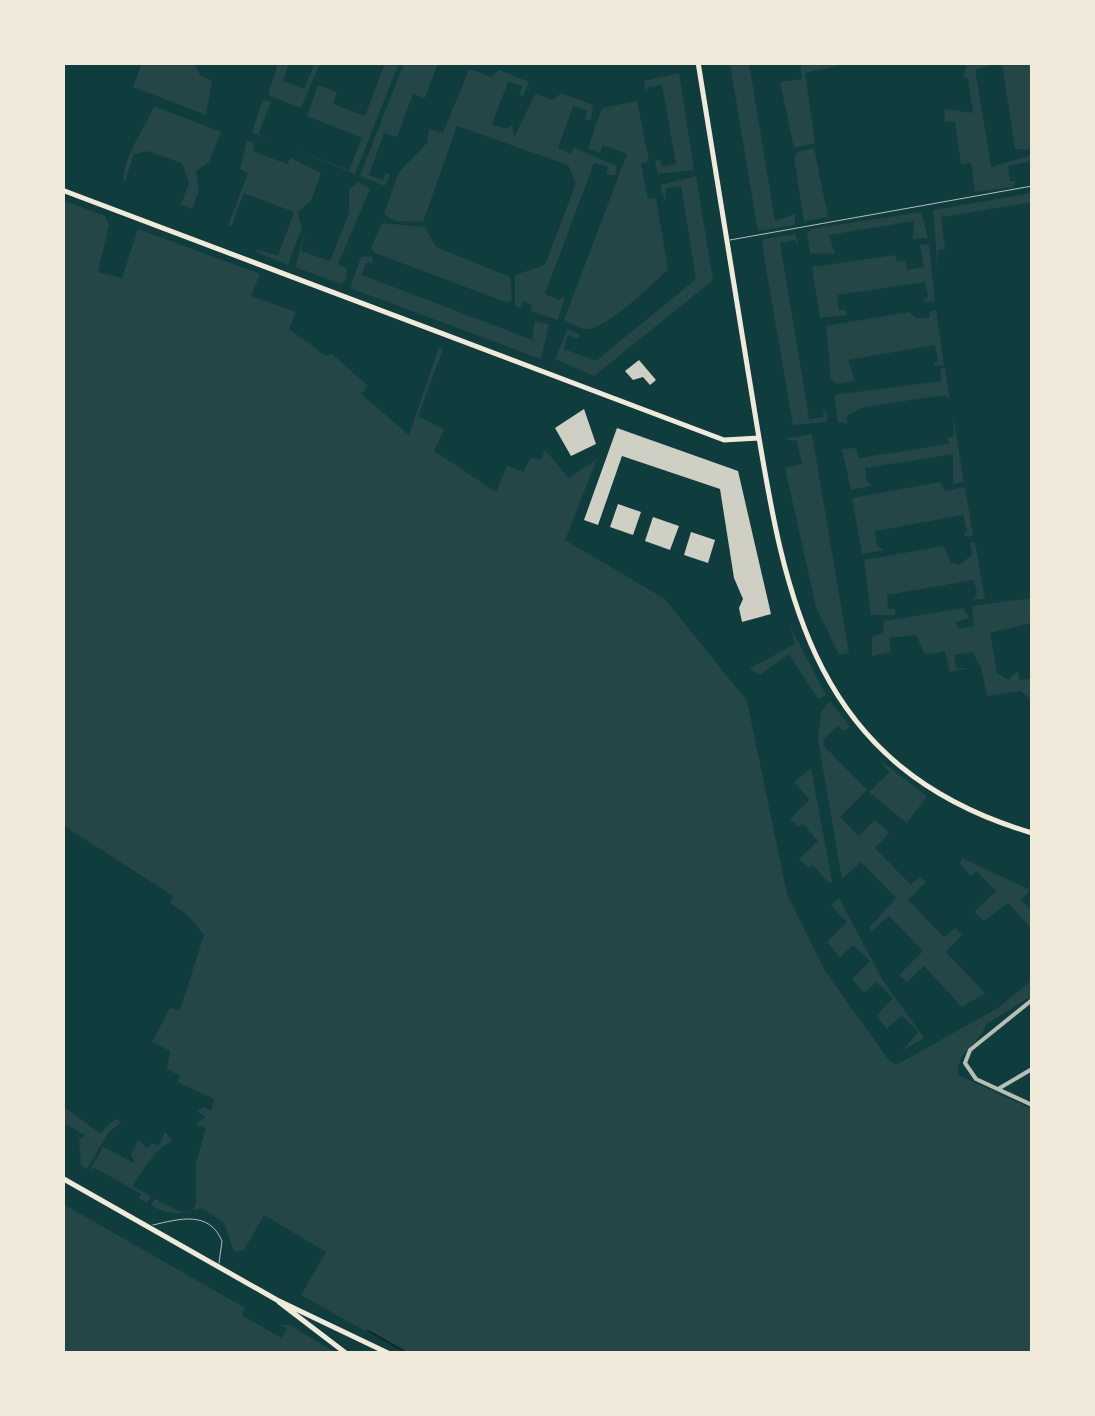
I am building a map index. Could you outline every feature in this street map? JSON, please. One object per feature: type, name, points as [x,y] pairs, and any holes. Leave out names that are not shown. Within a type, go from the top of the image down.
[{"type":"main road","points":[[698,62],[787,586],[806,640],[836,693],[884,749],[962,806],[1032,833]]},
{"type":"main road","points":[[62,190],[724,440],[760,438]]},
{"type":"main road","points":[[62,1178],[276,1300],[390,1354]]},
{"type":"main road","points":[[276,1300],[348,1354]]},
{"type":"street","points":[[1032,1000],[966,1056],[971,1076],[1032,1106]]},
{"type":"street","points":[[996,1090],[1032,1069]]},
{"type":"lane","points":[[727,240],[1032,186]]},
{"type":"lane","points":[[148,1226],[182,1219],[210,1224],[222,1241],[218,1266]]},
{"type":"shaded area","points":[[142,63],[194,63],[200,75],[212,81],[206,115],[133,87]]},
{"type":"shaded area","points":[[278,63],[289,63],[283,81],[304,89],[315,63],[320,63],[301,108],[268,95]]},
{"type":"shaded area","points":[[385,63],[399,63],[355,174],[282,144],[349,170],[362,138],[307,116],[318,85],[337,92],[333,104],[365,116]]},
{"type":"shaded area","points":[[404,63],[438,63],[425,98],[413,94],[397,137],[384,133],[369,175],[383,180],[386,173],[390,175],[385,186],[360,176]]},
{"type":"shaded area","points":[[730,63],[749,63],[775,221],[795,214],[795,225],[758,231]]},
{"type":"shaded area","points":[[800,63],[850,63],[805,73],[815,143],[794,148],[780,82],[802,79]]},
{"type":"shaded area","points":[[968,63],[998,63],[975,70],[991,167],[1032,155],[1032,161],[1008,166],[1010,181],[1016,181],[1012,187],[975,192],[971,163],[961,164],[955,122],[945,122],[944,109],[973,113],[968,79],[963,77]]},
{"type":"shaded area","points":[[1002,63],[1032,63],[1032,150],[1015,149]]},
{"type":"shaded area","points":[[469,69],[491,77],[499,70],[529,82],[523,96],[519,95],[522,86],[508,82],[492,124],[506,129],[512,124],[514,138],[535,94],[553,100],[561,93],[593,105],[591,120],[585,119],[587,111],[573,106],[558,148],[571,154],[574,148],[617,166],[615,175],[606,175],[608,167],[594,163],[545,294],[559,300],[565,296],[558,320],[530,311],[532,305],[523,301],[520,308],[515,306],[515,275],[545,265],[576,183],[568,165],[457,126],[423,222],[395,221],[384,214],[399,172],[427,143],[429,129],[443,133]]},
{"type":"shaded area","points":[[679,73],[694,170],[658,174],[655,161],[660,160],[662,167],[676,164],[662,85],[648,87],[646,94],[644,81]]},
{"type":"shaded area","points":[[263,100],[271,102],[258,135],[252,132]]},
{"type":"shaded area","points":[[637,101],[649,161],[641,164],[648,199],[656,198],[668,269],[606,321],[582,328],[564,320],[627,154],[603,145],[600,153],[588,148],[602,108]]},
{"type":"shaded area","points":[[154,106],[221,132],[209,162],[196,171],[199,191],[192,209],[181,205],[189,182],[182,163],[147,151],[134,154],[124,184],[130,154]]},
{"type":"shaded area","points":[[247,140],[254,144],[253,151],[287,164],[291,158],[321,173],[311,201],[297,212],[302,227],[288,265],[256,252],[257,249],[278,256],[294,212],[244,193],[231,227],[228,226],[248,173],[240,169]]},
{"type":"shaded area","points":[[814,148],[828,217],[804,221],[794,157],[797,152]]},
{"type":"shaded area","points":[[696,176],[713,280],[594,376],[555,359],[568,329],[580,335],[578,339],[568,335],[564,349],[596,361],[696,279],[681,186],[666,188],[665,201],[660,185]]},
{"type":"shaded area","points":[[358,182],[370,189],[338,264],[347,269],[346,280],[340,284],[295,267],[306,229],[301,251],[330,261],[349,214],[349,190]]},
{"type":"shaded area","points":[[1032,193],[1032,202],[941,217],[945,249],[938,250],[938,270],[933,210]]},
{"type":"shaded area","points":[[62,200],[105,216],[109,225],[98,272],[122,278],[138,229],[260,274],[251,296],[296,312],[289,329],[326,356],[332,354],[368,386],[361,394],[409,435],[439,347],[443,349],[418,416],[444,430],[434,451],[496,492],[507,466],[524,472],[530,458],[541,459],[545,450],[569,478],[597,459],[565,540],[665,599],[747,701],[787,894],[825,971],[888,1059],[896,1065],[998,1008],[1032,980],[1032,996],[986,1024],[964,1053],[958,1075],[1032,1109],[1032,1353],[404,1353],[301,1295],[326,1252],[264,1215],[244,1250],[234,1252],[224,1223],[202,1208],[188,1212],[176,1213],[151,1205],[155,1199],[182,1212],[193,1210],[196,1204],[196,1163],[206,1128],[195,1124],[206,1117],[197,1111],[204,1107],[211,1111],[214,1099],[178,1082],[180,1076],[167,1069],[170,1051],[152,1042],[170,1008],[180,1010],[204,935],[188,915],[170,903],[173,896],[63,825]]},
{"type":"shaded area","points":[[921,212],[928,238],[913,239],[914,221],[829,235],[835,254],[810,253],[807,233],[812,229]]},
{"type":"shaded area","points":[[382,223],[425,227],[436,247],[510,277],[512,300],[508,303],[375,253],[371,248]]},
{"type":"shaded area","points":[[795,234],[799,246],[795,240],[780,243],[809,419],[824,417],[823,407],[828,417],[826,422],[793,425],[762,245],[764,239]]},
{"type":"shaded area","points":[[929,244],[935,302],[922,301],[928,297],[925,282],[837,295],[839,310],[845,310],[846,315],[820,318],[812,267],[895,255],[897,262],[905,261],[907,270],[924,267],[920,245]]},
{"type":"shaded area","points":[[372,256],[373,264],[366,262],[362,275],[532,340],[535,321],[549,324],[541,359],[350,288],[361,257]]},
{"type":"shaded area","points":[[936,310],[944,366],[933,365],[938,360],[935,345],[848,360],[855,381],[837,384],[831,379],[826,326],[909,312],[917,319],[930,317],[929,312]]},
{"type":"shaded area","points":[[940,368],[945,368],[950,400],[945,395],[864,407],[846,416],[848,424],[838,422],[834,395],[941,381]]},
{"type":"shaded area","points":[[953,416],[964,482],[953,484],[953,454],[865,468],[867,482],[873,485],[851,490],[842,449],[856,448],[859,458],[949,444],[948,438],[954,436]]},
{"type":"shaded area","points":[[812,434],[849,653],[839,655],[816,607],[785,468],[802,464],[797,441],[783,439]]},
{"type":"shaded area","points":[[940,482],[945,491],[965,487],[973,536],[963,536],[967,531],[963,515],[875,531],[877,546],[884,550],[862,554],[852,498]]},
{"type":"shaded area","points":[[975,542],[985,599],[973,599],[977,594],[974,580],[887,595],[888,609],[895,609],[895,615],[871,615],[864,560],[944,546],[951,563],[959,565],[972,555],[970,543]]},
{"type":"shaded area","points":[[1032,598],[1032,623],[990,633],[997,673],[1008,680],[1018,671],[1020,680],[1032,678],[1030,699],[1021,691],[987,696],[981,667],[972,652],[954,655],[956,668],[969,668],[950,672],[945,651],[925,655],[916,635],[889,638],[891,652],[872,656],[872,637],[884,632],[883,621],[964,608],[969,618],[956,622],[958,629],[974,626],[972,606]]},
{"type":"shaded area","points":[[790,626],[826,695],[818,699],[789,654],[760,675],[749,669],[795,644]]},
{"type":"shaded area","points":[[830,701],[850,727],[844,731],[838,726],[823,740],[824,746],[867,790],[840,817],[858,836],[875,820],[889,833],[875,848],[911,885],[920,877],[926,882],[908,900],[944,937],[955,928],[962,935],[946,952],[985,993],[962,1007],[924,966],[907,982],[899,975],[923,951],[889,916],[871,932],[869,928],[896,898],[861,862],[842,879],[818,740],[821,712]]},
{"type":"shaded area","points":[[880,760],[927,796],[907,823],[869,792],[889,773]]},
{"type":"shaded area","points":[[811,768],[830,884],[813,865],[808,868],[799,859],[818,841],[803,824],[798,827],[790,819],[810,800],[794,782]]},
{"type":"shaded area","points":[[962,858],[1030,890],[1021,900],[1032,911],[1032,929],[1008,903],[984,921],[974,912],[996,891],[977,871],[971,876],[960,864]]},
{"type":"shaded area","points":[[839,898],[882,979],[924,1038],[902,1051],[918,1032],[902,1015],[887,1029],[876,1016],[893,998],[877,982],[864,993],[852,979],[870,961],[853,945],[840,957],[827,942],[847,922],[831,905]]},
{"type":"shaded area","points":[[63,1106],[100,1133],[115,1119],[122,1122],[108,1133],[87,1169],[81,1165],[79,1140],[85,1135],[63,1123]]},
{"type":"shaded area","points":[[165,1132],[172,1140],[155,1153],[132,1186],[151,1196],[147,1203],[139,1198],[141,1194],[95,1168],[90,1170],[103,1147],[136,1164],[131,1155],[138,1140],[147,1148],[152,1144],[142,1140],[159,1146]]},
{"type":"shaded area","points":[[63,1204],[245,1308],[242,1315],[281,1338],[287,1329],[281,1325],[290,1325],[336,1353],[63,1353]]},
{"type":"building","points":[[639,360],[656,380],[650,385],[643,377],[633,380],[625,371]]},
{"type":"building","points":[[584,409],[596,444],[571,456],[555,428]]},
{"type":"building","points":[[617,428],[738,471],[771,614],[742,622],[739,608],[743,599],[734,578],[720,489],[622,456],[598,525],[584,520]]},
{"type":"building","points":[[618,504],[641,512],[633,535],[610,527]]},
{"type":"building","points":[[653,517],[679,526],[670,550],[645,541]]},
{"type":"building","points":[[691,532],[715,540],[708,563],[684,555]]},
{"type":"waterway","points":[[368,1331],[409,1354]]}]
